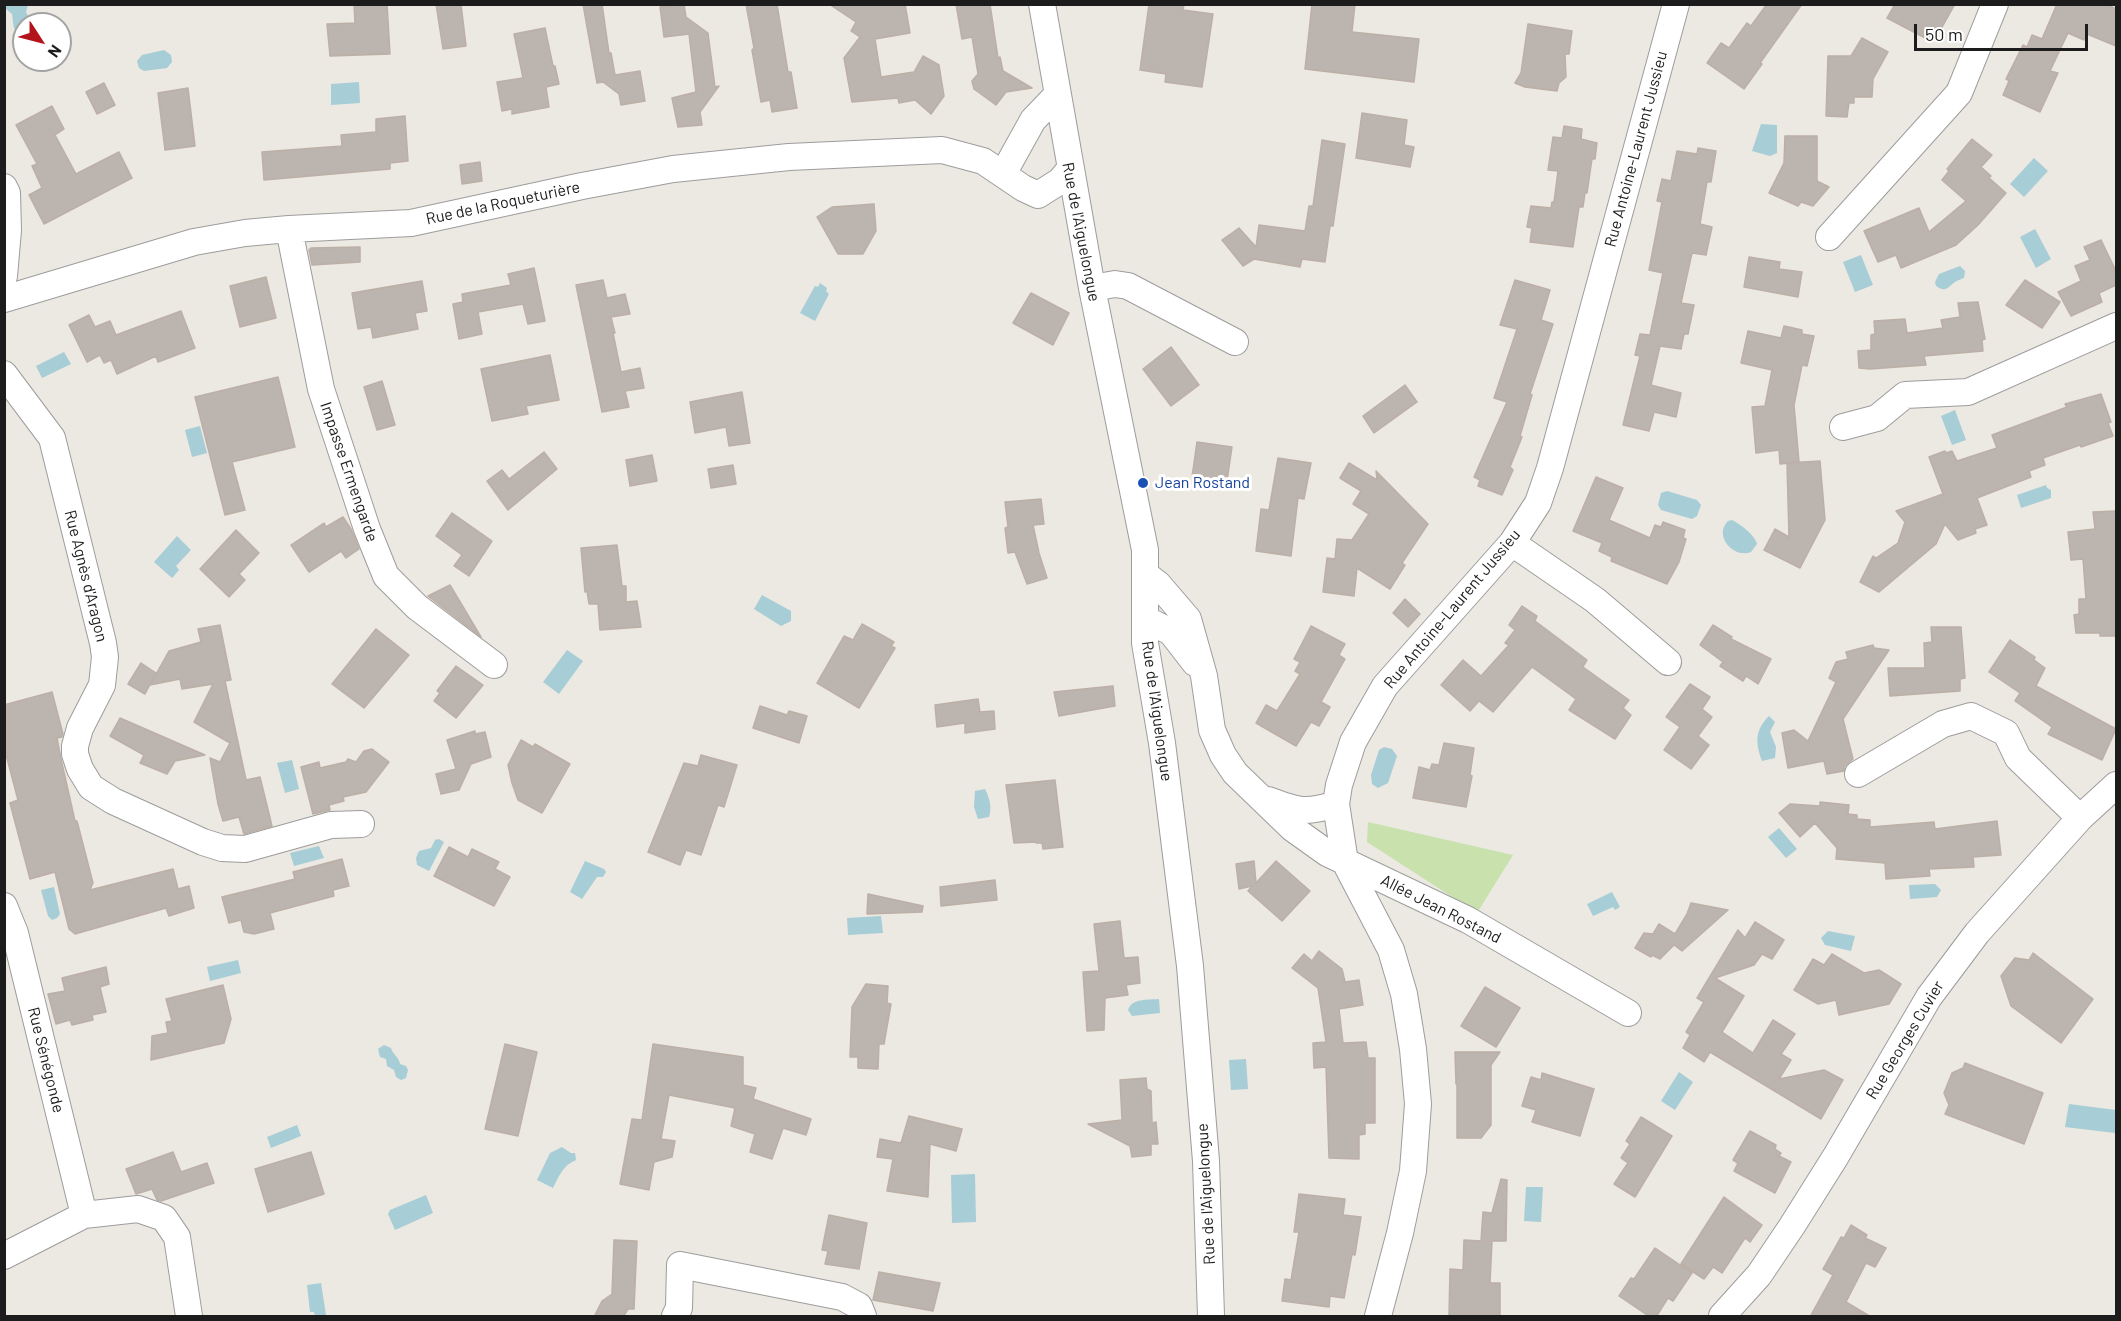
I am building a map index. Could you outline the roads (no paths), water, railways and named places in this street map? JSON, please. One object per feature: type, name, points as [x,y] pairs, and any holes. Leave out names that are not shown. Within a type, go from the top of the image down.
[{"type":"street","name":"Rue de l'Aiguelongue","points":[[1042,4],[1067,158],[1144,550],[1145,643],[1162,743],[1190,966],[1206,1161],[1211,1317]]},
{"type":"street","name":"Rue Antoine-Laurent Jussieu","points":[[1378,1317],[1401,1233],[1413,1172],[1418,1104],[1407,1010],[1391,950],[1345,862],[1336,804],[1339,785],[1353,742],[1386,686],[1512,543],[1538,503],[1550,468],[1676,4]]},
{"type":"street","points":[[1829,237],[1959,93],[1995,4]]},
{"type":"street","points":[[1003,174],[1033,120],[1057,95]]},
{"type":"street","points":[[1024,135],[1039,133],[1052,137],[1067,158],[1060,181],[1038,195]]},
{"type":"street","name":"Rue de la Roqueturière","points":[[4,299],[194,242],[245,233],[289,229],[411,223],[673,169],[789,156],[942,150],[963,154],[983,161],[1023,188],[1079,219]]},
{"type":"street","points":[[4,187],[7,193],[8,230],[4,276]]},
{"type":"street","name":"Impasse Ermengarde","points":[[289,229],[321,389],[367,530],[386,576],[417,608],[494,666]]},
{"type":"street","points":[[1092,288],[1115,284],[1128,285],[1234,342]]},
{"type":"street","points":[[1843,427],[1877,418],[1905,395],[1968,392],[2116,326]]},
{"type":"street","name":"Rue Agnès d'Aragon","points":[[4,374],[52,438],[103,643],[105,657],[102,685],[84,718],[75,746],[80,769],[91,787],[113,801],[203,842],[222,848],[245,849],[331,825],[361,824]]},
{"type":"street","points":[[1512,543],[1595,600],[1668,662]]},
{"type":"street","name":"Allée Jean Rostand","points":[[1145,574],[1158,584],[1188,619],[1204,676],[1212,730],[1223,755],[1235,773],[1292,828],[1327,853],[1468,920],[1628,1013]]},
{"type":"street","name":"Allée Jean Rostand","points":[[1145,619],[1171,632],[1204,676]]},
{"type":"street","points":[[1858,774],[1943,724],[1971,716],[2006,733],[2018,758],[2080,818]]},
{"type":"street","name":"Rue Georges Cuvier","points":[[1722,1317],[1759,1275],[1792,1226],[1836,1156],[1929,997],[1977,933],[2080,818],[2116,785]]},
{"type":"street","name":"Allée Jean Rostand","points":[[1259,797],[1297,811],[1315,811],[1336,804]]},
{"type":"street","name":"Rue Sénégonde","points":[[4,906],[15,933],[84,1215]]},
{"type":"street","points":[[4,1256],[84,1215],[138,1209],[164,1218],[177,1237],[189,1317]]},
{"type":"street","points":[[675,1317],[680,1308],[680,1265],[842,1297],[859,1306],[863,1317]]},
{"type":"water","points":[[5,5],[28,5],[26,12],[12,12],[12,14]]},
{"type":"water","points":[[164,50],[171,55],[172,62],[167,68],[144,71],[139,68],[137,61],[142,55]]},
{"type":"water","points":[[359,82],[360,103],[331,105],[331,84]]},
{"type":"water","points":[[1761,124],[1777,125],[1777,153],[1770,156],[1752,151]]},
{"type":"water","points":[[2034,158],[2048,171],[2024,197],[2010,184]]},
{"type":"water","points":[[2035,229],[2051,259],[2036,268],[2020,237]]},
{"type":"water","points":[[1861,255],[1873,285],[1855,292],[1843,262]]},
{"type":"water","points":[[1960,266],[1965,271],[1964,278],[1945,289],[1936,286],[1935,282],[1939,274]]},
{"type":"water","points":[[820,283],[827,288],[826,291],[829,294],[815,321],[800,313],[815,286],[818,287]]},
{"type":"water","points":[[64,352],[71,364],[42,378],[36,366]]},
{"type":"water","points":[[1955,410],[1966,440],[1952,445],[1941,416]]},
{"type":"water","points":[[200,426],[207,453],[192,457],[185,430]]},
{"type":"water","points":[[2046,485],[2051,490],[2051,498],[2021,508],[2017,495]]},
{"type":"water","points":[[1667,491],[1697,500],[1701,505],[1697,516],[1692,519],[1661,510],[1658,505],[1661,493]]},
{"type":"water","points":[[1732,520],[1747,530],[1756,541],[1757,544],[1751,552],[1738,552],[1727,545],[1723,533],[1724,527],[1728,521]]},
{"type":"water","points":[[177,536],[191,550],[176,566],[179,570],[172,578],[154,562]]},
{"type":"water","points":[[762,595],[791,611],[791,621],[781,626],[754,609]]},
{"type":"water","points":[[567,650],[583,661],[559,694],[543,682]]},
{"type":"water","points":[[1769,716],[1775,722],[1770,732],[1776,747],[1775,758],[1762,761],[1758,748],[1758,737],[1761,726]]},
{"type":"water","points":[[1384,747],[1392,749],[1397,756],[1388,783],[1378,788],[1372,784],[1371,775],[1379,750]]},
{"type":"water","points":[[292,760],[299,789],[285,793],[277,763]]},
{"type":"water","points":[[985,789],[990,803],[990,814],[989,817],[978,819],[974,807],[975,791]]},
{"type":"water","points":[[1779,828],[1797,849],[1786,858],[1768,837]]},
{"type":"water","points":[[439,839],[444,842],[429,871],[417,865],[416,858],[419,851],[431,848],[435,840]]},
{"type":"water","points":[[319,846],[324,858],[294,866],[290,853]]},
{"type":"water","points":[[585,861],[606,872],[603,877],[597,877],[582,899],[570,892]]},
{"type":"water","points":[[1935,884],[1941,890],[1937,897],[1910,899],[1909,885]]},
{"type":"water","points":[[54,887],[60,914],[52,920],[48,916],[41,890]]},
{"type":"water","points":[[1612,892],[1620,907],[1615,910],[1613,907],[1593,916],[1587,904]]},
{"type":"water","points":[[881,916],[883,933],[848,935],[847,918]]},
{"type":"water","points":[[1828,931],[1855,936],[1851,951],[1825,945],[1821,938]]},
{"type":"water","points":[[238,960],[241,973],[210,981],[207,967]]},
{"type":"water","points":[[1159,999],[1160,1013],[1132,1016],[1128,1010],[1133,1003]]},
{"type":"water","points":[[384,1045],[391,1048],[400,1064],[406,1066],[408,1070],[406,1078],[401,1080],[396,1077],[394,1070],[387,1066],[386,1059],[380,1057],[378,1049]]},
{"type":"water","points":[[1246,1059],[1248,1089],[1231,1090],[1229,1060]]},
{"type":"water","points":[[1679,1072],[1693,1082],[1675,1110],[1661,1101]]},
{"type":"water","points":[[2069,1104],[2116,1110],[2115,1133],[2065,1127]]},
{"type":"water","points":[[297,1125],[301,1136],[271,1148],[267,1137]]},
{"type":"water","points":[[562,1147],[575,1153],[576,1160],[559,1175],[553,1188],[537,1180],[550,1153]]},
{"type":"water","points":[[975,1174],[976,1222],[952,1223],[951,1175]]},
{"type":"water","points":[[1526,1187],[1543,1187],[1541,1222],[1524,1221]]},
{"type":"water","points":[[426,1195],[433,1213],[395,1230],[388,1214],[390,1210]]},
{"type":"water","points":[[321,1283],[326,1315],[315,1316],[314,1312],[310,1312],[307,1285]]},
{"type":"place","name":"Jean Rostand","points":[[1143,483]]}]
